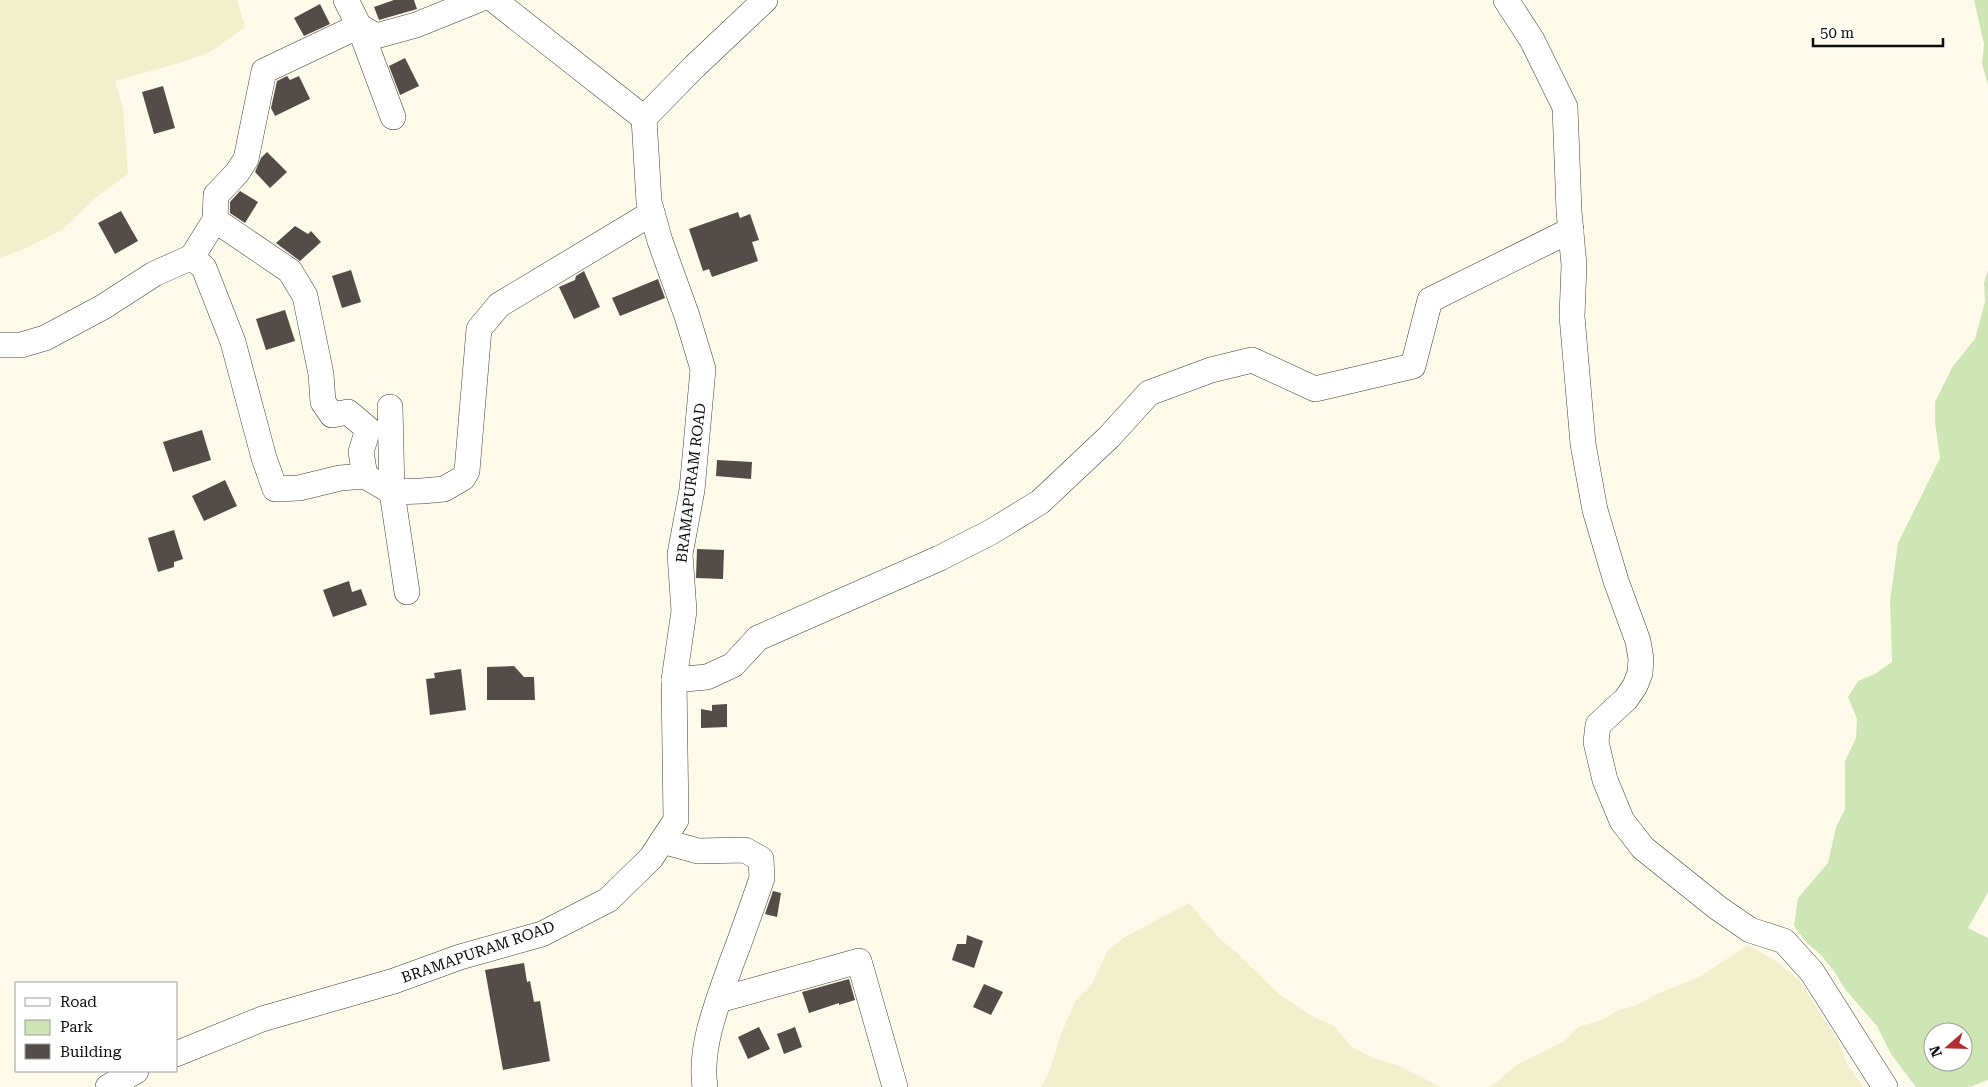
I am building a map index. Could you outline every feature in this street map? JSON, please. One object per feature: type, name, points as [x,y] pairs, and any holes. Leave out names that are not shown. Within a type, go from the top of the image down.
[{"type":"street","points":[[346,0],[359,26],[393,117]]},
{"type":"street","points":[[359,26],[376,36],[416,25],[478,0]]},
{"type":"street","points":[[494,0],[644,118],[765,0]]},
{"type":"street","points":[[1506,0],[1532,40],[1565,107],[1574,265],[1572,316],[1583,444],[1595,510],[1616,581],[1638,641],[1641,659],[1640,673],[1635,686],[1626,699],[1598,725],[1596,742],[1605,780],[1622,820],[1643,848],[1718,908],[1750,930],[1784,941],[1812,972],[1885,1087]]},
{"type":"street","points":[[0,345],[21,344],[45,338],[103,307],[154,274],[192,257],[215,220],[216,195],[237,173],[246,159],[264,71],[359,26]]},
{"type":"street","name":"BRAMAPURAM ROAD","points":[[178,1053],[262,1020],[394,981],[460,957],[542,934],[608,900],[651,858],[676,820],[674,680],[684,611],[680,554],[692,490],[703,369],[652,214],[648,193],[644,118]]},
{"type":"street","points":[[192,257],[204,268],[233,342],[274,489],[299,488],[340,478],[365,476],[392,492],[444,489],[463,478],[467,470],[479,330],[500,305],[652,214]]},
{"type":"street","points":[[215,220],[290,271],[304,296],[321,374],[323,402],[332,415],[348,412],[368,429],[361,452],[365,476]]},
{"type":"street","points":[[674,680],[707,677],[733,666],[758,638],[940,558],[991,532],[1040,502],[1108,437],[1149,393],[1211,370],[1252,360],[1315,389],[1413,366],[1430,300],[1571,230]]},
{"type":"street","points":[[390,407],[392,492],[407,592]]},
{"type":"street","points":[[662,841],[698,851],[745,850],[761,859],[762,878],[719,1000],[704,1060],[705,1087]]},
{"type":"street","points":[[719,1000],[859,960],[895,1087]]},
{"type":"street","points":[[108,1087],[134,1072]]},
{"type":"shaded area","points":[[0,0],[237,0],[245,27],[210,52],[176,64],[115,81],[123,108],[128,174],[95,198],[62,230],[24,249],[0,258]]},
{"type":"shaded area","points":[[1189,903],[1220,939],[1280,995],[1315,1018],[1333,1025],[1352,1047],[1375,1059],[1397,1065],[1441,1087],[1041,1087],[1050,1070],[1061,1034],[1076,1000],[1092,984],[1108,950],[1123,938]]},
{"type":"shaded area","points":[[1748,945],[1776,961],[1799,980],[1838,1041],[1847,1064],[1863,1087],[1487,1087],[1497,1082],[1516,1065],[1563,1042],[1578,1027],[1602,1020],[1619,1010],[1637,1005],[1655,995],[1701,976]]},
{"type":"green space","points":[[1974,0],[1988,0],[1988,85],[1982,64],[1984,44]]},
{"type":"green space","points":[[1988,270],[1988,892],[1968,928],[1988,938],[1988,1080],[1969,1087],[1916,1087],[1891,1054],[1877,1026],[1845,989],[1834,971],[1820,954],[1806,942],[1794,926],[1798,898],[1828,863],[1836,827],[1845,809],[1845,761],[1856,738],[1857,719],[1848,697],[1858,681],[1875,674],[1892,662],[1890,601],[1898,543],[1940,458],[1935,422],[1935,402],[1953,366],[1975,339],[1985,302],[1984,283]]},
{"type":"building","points":[[394,0],[414,0],[417,9],[379,20],[374,7]]},
{"type":"building","points":[[320,4],[330,24],[304,36],[294,18]]},
{"type":"building","points":[[405,58],[419,86],[400,95],[389,66]]},
{"type":"building","points":[[287,76],[290,80],[299,76],[310,99],[275,116],[271,108],[277,81]]},
{"type":"building","points":[[163,86],[175,128],[154,134],[142,92]]},
{"type":"building","points":[[267,152],[287,172],[270,188],[255,172],[261,158]]},
{"type":"building","points":[[240,191],[258,202],[245,223],[230,213],[230,202]]},
{"type":"building","points":[[121,211],[138,241],[115,254],[98,223]]},
{"type":"building","points":[[738,212],[740,218],[750,214],[759,240],[752,242],[758,261],[712,277],[709,269],[703,271],[689,229]]},
{"type":"building","points":[[295,226],[308,234],[311,231],[321,242],[300,261],[276,243]]},
{"type":"building","points":[[351,270],[361,302],[342,308],[332,276]]},
{"type":"building","points":[[584,271],[600,307],[574,319],[559,287],[575,280],[576,276]]},
{"type":"building","points":[[658,279],[665,298],[620,316],[612,298]]},
{"type":"building","points":[[285,310],[295,341],[266,350],[256,319]]},
{"type":"building","points":[[202,430],[211,460],[173,472],[163,442]]},
{"type":"building","points":[[717,460],[752,462],[751,479],[716,476]]},
{"type":"building","points":[[225,480],[237,506],[204,521],[192,496]]},
{"type":"building","points":[[174,530],[183,559],[174,562],[174,567],[158,572],[148,538]]},
{"type":"building","points":[[697,549],[724,550],[723,579],[696,578]]},
{"type":"building","points":[[349,581],[352,592],[361,589],[367,605],[333,617],[323,590]]},
{"type":"building","points":[[514,666],[524,677],[534,677],[535,700],[487,700],[487,667]]},
{"type":"building","points":[[461,669],[466,710],[430,715],[426,679],[435,678],[434,673]]},
{"type":"building","points":[[727,704],[727,727],[701,728],[701,709],[712,711],[712,705]]},
{"type":"building","points":[[773,891],[781,893],[777,917],[765,914]]},
{"type":"building","points":[[967,935],[983,941],[974,968],[952,960],[957,944],[966,944]]},
{"type":"building","points":[[524,963],[527,982],[530,981],[534,1002],[540,1001],[550,1061],[503,1070],[485,970]]},
{"type":"building","points":[[849,979],[855,1000],[809,1013],[802,992]]},
{"type":"building","points":[[984,984],[1003,992],[991,1015],[973,1007]]},
{"type":"building","points":[[759,1027],[770,1049],[748,1059],[738,1037]]},
{"type":"building","points":[[795,1027],[802,1047],[784,1054],[777,1034]]}]
